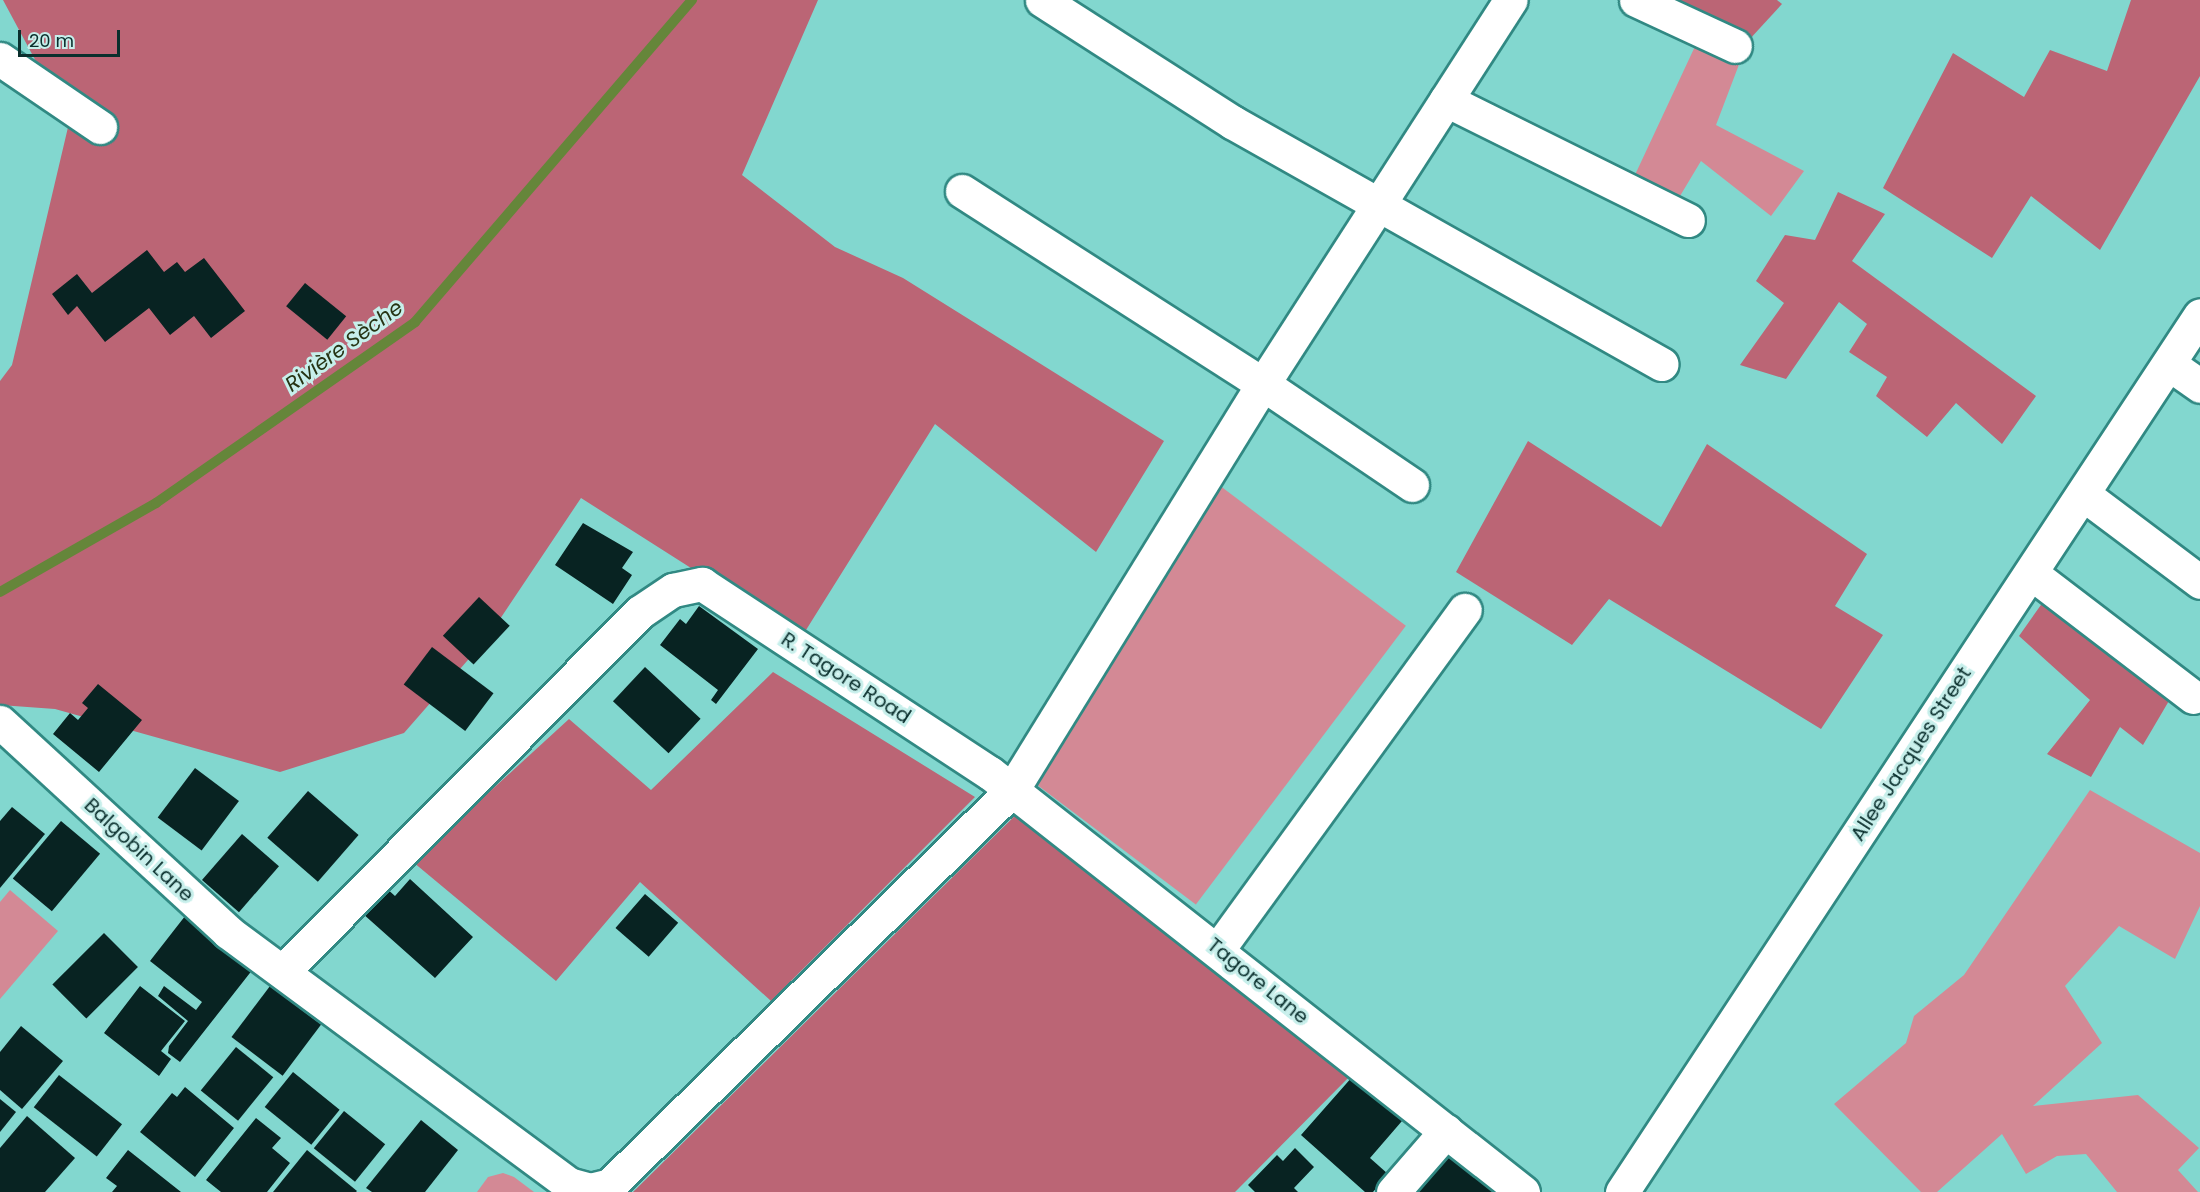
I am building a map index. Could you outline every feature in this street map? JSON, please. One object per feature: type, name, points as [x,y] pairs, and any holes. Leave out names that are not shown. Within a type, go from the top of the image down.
[{"type":"street","points":[[1042,0],[1377,206],[1661,364]]},
{"type":"street","points":[[591,1191],[610,1185],[1001,782],[1263,384],[1510,0]]},
{"type":"street","points":[[1636,0],[1735,46]]},
{"type":"street","points":[[0,59],[100,127]]},
{"type":"street","points":[[1446,100],[1688,220]]},
{"type":"street","points":[[962,191],[1263,384],[1412,485]]},
{"type":"street","name":"Allee Jacques Street","points":[[1622,1192],[2200,315]]},
{"type":"street","points":[[2169,364],[2200,386]]},
{"type":"street","points":[[2083,494],[2200,582]]},
{"type":"street","points":[[2031,573],[2193,697]]},
{"type":"street","name":"R. Tagore Road","points":[[283,970],[640,612],[673,590],[702,584],[1001,782]]},
{"type":"street","points":[[1219,948],[1465,610]]},
{"type":"street","name":"Balgobin Lane","points":[[0,722],[228,932],[283,970],[568,1184],[591,1191]]},
{"type":"street","name":"Tagore Lane","points":[[1001,782],[1219,948],[1523,1192]]},
{"type":"street","points":[[1392,1192],[1446,1131]]},
{"type":"shaded area","points":[[3,0],[818,0],[742,175],[835,247],[903,278],[1164,441],[1096,552],[935,424],[801,638],[581,498],[488,637],[404,733],[280,772],[55,709],[0,705],[0,381],[12,365],[69,123]]},
{"type":"shaded area","points":[[1652,0],[1777,0],[1782,4],[1748,41]]},
{"type":"shaded area","points":[[2131,0],[2200,0],[2200,76],[2100,250],[2031,196],[1992,258],[1883,188],[1953,53],[2024,97],[2050,50],[2107,71]]},
{"type":"shaded area","points":[[1698,40],[1743,54],[1716,125],[1804,171],[1771,216],[1701,161],[1665,221],[1627,192]]},
{"type":"shaded area","points":[[1838,192],[1885,214],[1852,261],[2036,396],[2002,444],[1956,403],[1927,437],[1876,396],[1887,377],[1849,352],[1867,324],[1839,302],[1786,379],[1740,365],[1784,303],[1756,281],[1785,235],[1815,240]]},
{"type":"shaded area","points":[[1528,441],[1661,527],[1707,444],[1867,554],[1835,606],[1883,635],[1821,729],[1609,599],[1572,645],[1456,572]]},
{"type":"shaded area","points":[[1219,485],[1406,626],[1196,905],[1009,764]]},
{"type":"shaded area","points":[[2048,595],[2173,694],[2143,745],[2120,727],[2091,777],[2047,754],[2090,700],[2019,636]]},
{"type":"shaded area","points":[[773,672],[975,797],[771,1001],[640,882],[556,981],[413,862],[569,719],[651,790]]},
{"type":"shaded area","points":[[2090,790],[2200,853],[2200,906],[2175,959],[2119,926],[2065,986],[2102,1043],[2033,1106],[2138,1095],[2199,1148],[2178,1170],[2198,1192],[2117,1192],[2086,1154],[2057,1156],[2026,1174],[2002,1134],[1937,1192],[1921,1192],[1834,1104],[1906,1043],[1914,1016],[1964,975]]},
{"type":"shaded area","points":[[1028,803],[1362,1064],[1235,1192],[633,1192]]},
{"type":"shaded area","points":[[10,890],[58,931],[0,999],[0,902]]},
{"type":"shaded area","points":[[503,1173],[514,1177],[534,1192],[477,1192],[488,1177]]},
{"type":"building","points":[[147,250],[164,272],[177,262],[185,272],[204,258],[245,311],[211,338],[194,316],[170,335],[149,308],[105,342],[77,306],[68,315],[52,294],[77,274],[92,293]]},
{"type":"building","points":[[305,283],[346,316],[327,340],[286,306]]},
{"type":"building","points":[[583,523],[633,552],[622,568],[632,575],[613,604],[555,565]]},
{"type":"building","points":[[479,597],[510,626],[474,664],[443,636]]},
{"type":"building","points":[[699,606],[758,649],[716,704],[711,700],[718,690],[660,645],[680,619],[686,624]]},
{"type":"building","points":[[432,647],[493,693],[465,731],[404,685]]},
{"type":"building","points":[[645,667],[701,719],[669,753],[613,701]]},
{"type":"building","points":[[98,684],[142,720],[99,772],[53,734],[70,713],[78,720],[88,708],[82,703]]},
{"type":"building","points":[[195,768],[239,801],[202,851],[158,818]]},
{"type":"building","points":[[308,791],[359,835],[318,882],[267,838]]},
{"type":"building","points":[[12,807],[45,834],[0,888],[0,821]]},
{"type":"building","points":[[61,821],[100,854],[52,911],[13,878]]},
{"type":"building","points":[[242,834],[279,866],[239,912],[202,880]]},
{"type":"building","points":[[410,879],[473,937],[435,978],[362,913],[385,887],[395,896]]},
{"type":"building","points":[[645,894],[678,923],[649,957],[615,928]]},
{"type":"building","points":[[189,911],[257,964],[180,1062],[168,1053],[169,1046],[188,1021],[158,996],[164,986],[196,1010],[202,1002],[150,961]]},
{"type":"building","points":[[104,933],[138,967],[86,1019],[52,985]]},
{"type":"building","points":[[140,986],[185,1021],[161,1051],[171,1059],[159,1076],[104,1033]]},
{"type":"building","points":[[270,986],[321,1025],[283,1076],[231,1037]]},
{"type":"building","points":[[21,1026],[63,1061],[22,1109],[0,1090],[0,1052]]},
{"type":"building","points":[[236,1047],[273,1077],[238,1121],[201,1091]]},
{"type":"building","points":[[293,1072],[340,1110],[311,1145],[265,1107]]},
{"type":"building","points":[[59,1075],[122,1124],[97,1157],[34,1107]]},
{"type":"building","points":[[1353,1076],[1402,1121],[1370,1158],[1388,1174],[1373,1192],[1365,1192],[1301,1135]]},
{"type":"building","points":[[185,1087],[234,1128],[195,1177],[140,1132],[172,1093],[177,1097]]},
{"type":"building","points":[[0,1099],[16,1112],[0,1132]]},
{"type":"building","points":[[344,1111],[385,1144],[355,1182],[314,1148]]},
{"type":"building","points":[[27,1116],[75,1158],[45,1192],[0,1192],[0,1148]]},
{"type":"building","points":[[256,1118],[281,1138],[272,1148],[290,1163],[267,1192],[221,1192],[206,1180]]},
{"type":"building","points":[[421,1120],[458,1150],[425,1192],[372,1192],[366,1188]]},
{"type":"building","points":[[1295,1148],[1314,1167],[1294,1188],[1298,1192],[1255,1192],[1248,1185],[1277,1155],[1283,1161]]},
{"type":"building","points":[[1445,1148],[1493,1192],[1404,1192]]},
{"type":"building","points":[[128,1150],[181,1192],[112,1192],[117,1186],[106,1178]]},
{"type":"building","points":[[307,1150],[357,1191],[273,1192]]},
{"type":"waterway","name":"Rivière Sèche","points":[[0,592],[156,503],[415,322],[692,0]]}]
